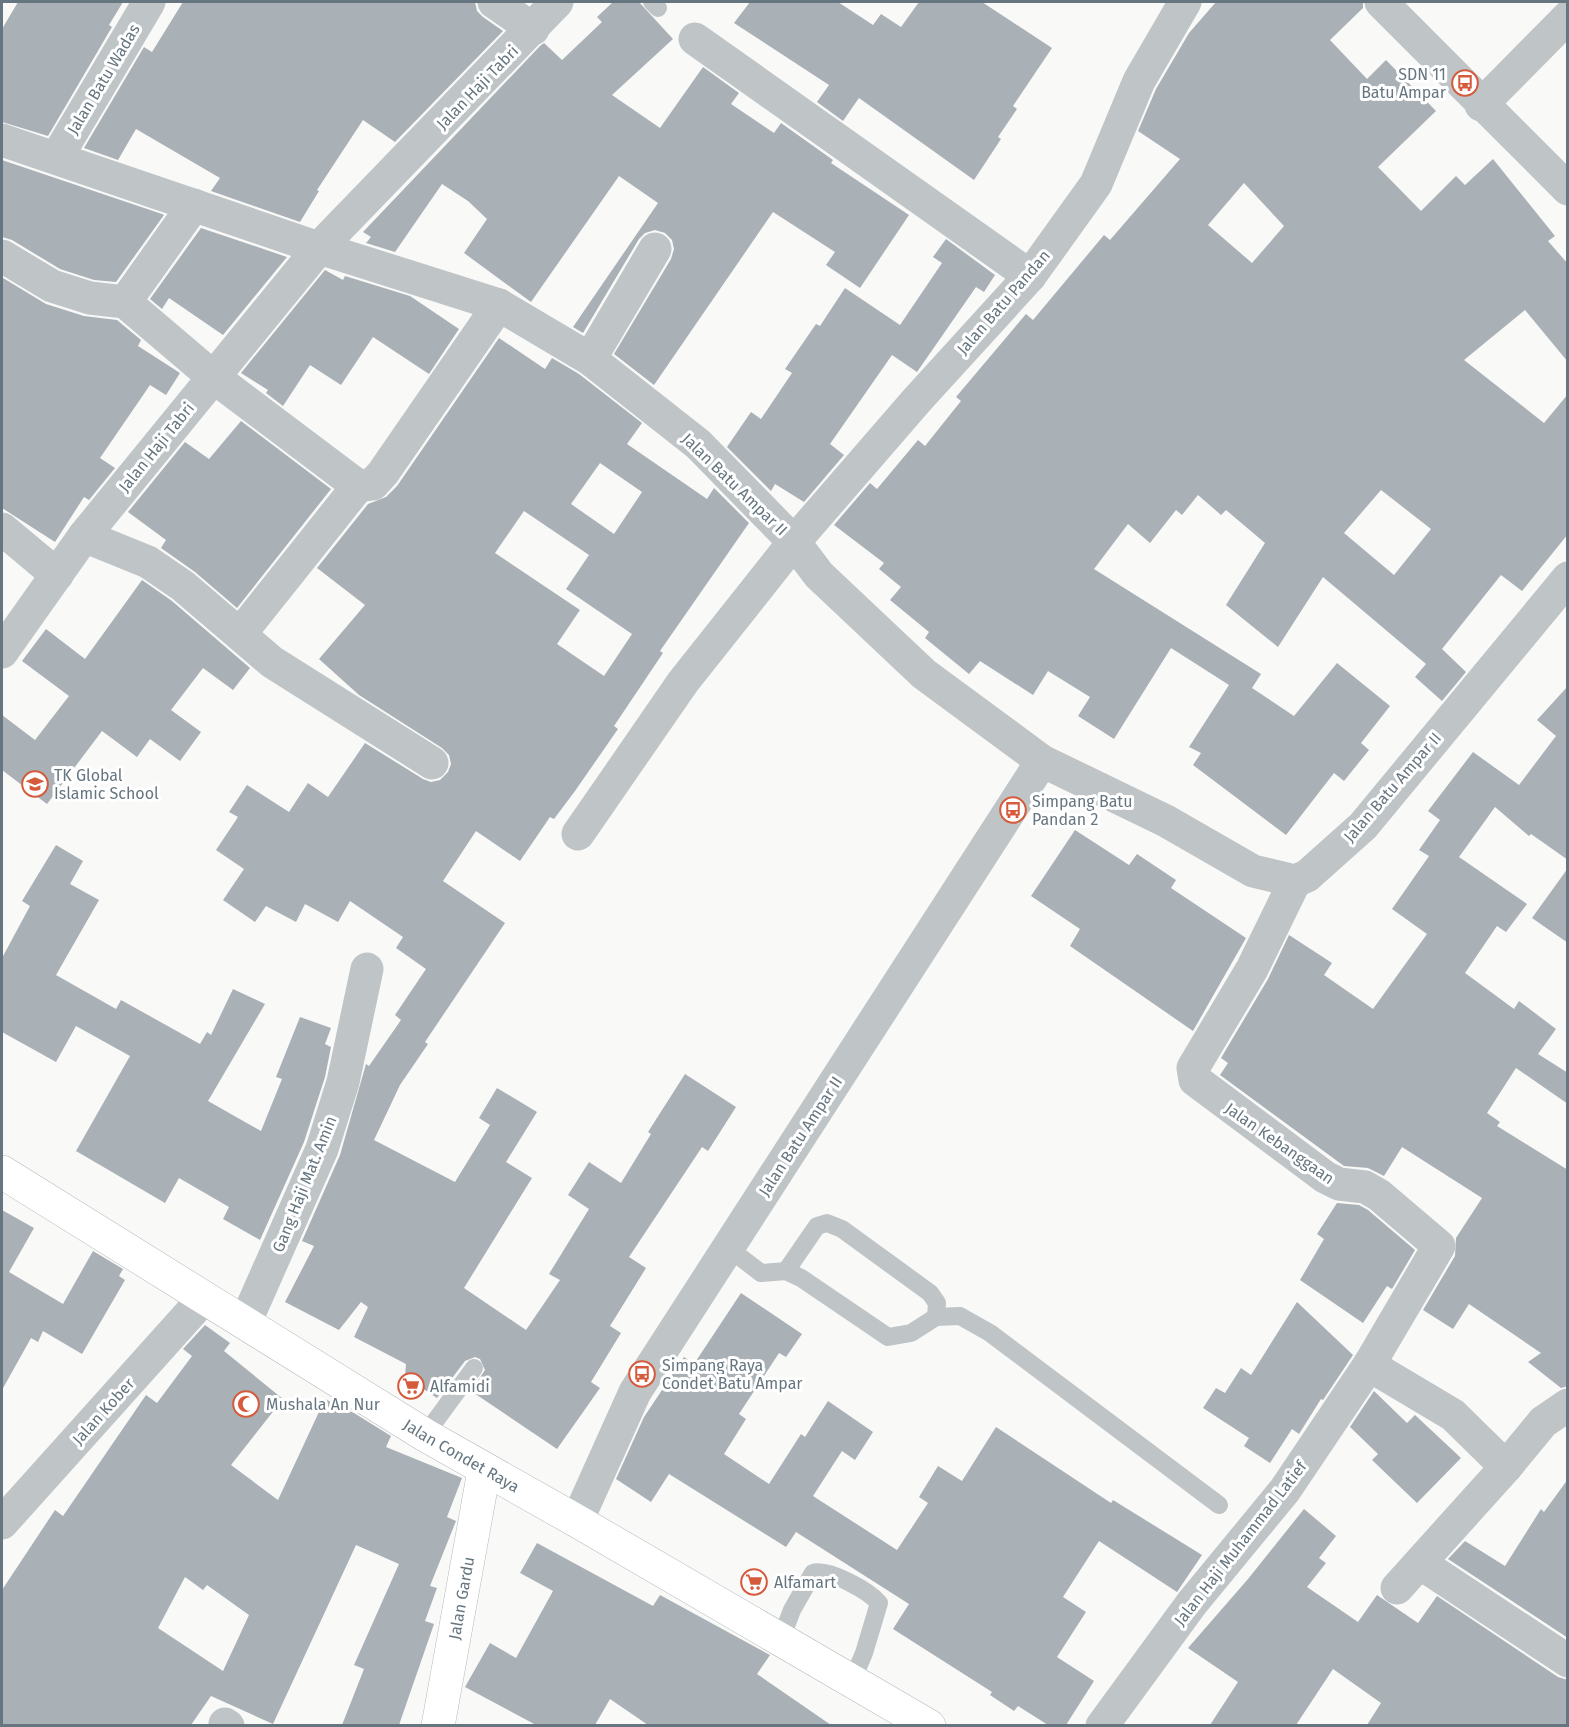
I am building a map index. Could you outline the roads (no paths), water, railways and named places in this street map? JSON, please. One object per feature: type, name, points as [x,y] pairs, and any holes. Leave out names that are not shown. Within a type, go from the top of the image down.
[{"type":"street","name":"Jalan Batu Wadas","points":[[57,157],[149,2]]},
{"type":"street","points":[[494,2],[535,28]]},
{"type":"street","name":"Jalan Haji Tabri","points":[[2,652],[84,536],[212,376],[319,248],[535,28],[557,2]]},
{"type":"street","name":"Jalan Batu Pandan","points":[[578,834],[683,682],[794,542],[917,400],[1030,276],[1096,184],[1139,81],[1185,2]]},
{"type":"street","points":[[1381,2],[1481,105],[1568,189]]},
{"type":"street","points":[[1481,105],[1568,17]]},
{"type":"street","points":[[695,39],[1030,276]]},
{"type":"street","points":[[2,140],[319,248]]},
{"type":"street","points":[[125,302],[194,205]]},
{"type":"street","name":"Jalan Batu Ampar II","points":[[319,248],[499,305],[590,359],[698,444],[794,542],[819,575],[924,674],[1042,762],[1166,821],[1253,871],[1295,881],[1307,876],[1363,826],[1568,578]]},
{"type":"street","points":[[590,359],[655,249]]},
{"type":"street","points":[[2,256],[52,285],[90,298],[125,302],[212,376],[358,486]]},
{"type":"street","points":[[240,634],[358,486],[372,484],[383,473],[499,305]]},
{"type":"street","points":[[2,529],[57,575]]},
{"type":"street","points":[[84,536],[148,562],[183,586],[272,662],[432,763]]},
{"type":"street","name":"Jalan Batu Ampar II","points":[[577,1521],[635,1392],[1042,762]]},
{"type":"street","name":"Jalan Kebanggaan","points":[[1295,881],[1252,969],[1194,1071],[1195,1080],[1202,1088],[1325,1177],[1345,1186],[1365,1187],[1379,1195],[1439,1246],[1369,1365]]},
{"type":"street","name":"Gang Haji Mat. Amin","points":[[245,1323],[322,1149],[343,1082],[367,969]]},
{"type":"street","name":"Jalan Condet Raya","points":[[2,1172],[484,1471],[577,1521],[929,1725]]},
{"type":"street","name":"Jalan Kober","points":[[2,1522],[204,1298]]},
{"type":"street","points":[[1369,1365],[1453,1415],[1506,1467]]},
{"type":"street","name":"Jalan Haji Muhammad Latief","points":[[1102,1725],[1192,1603],[1285,1490],[1369,1365]]},
{"type":"street","points":[[1397,1588],[1506,1467],[1543,1422],[1568,1405]]},
{"type":"street","name":"Jalan Gardu","points":[[438,1725],[484,1471]]},
{"type":"street","points":[[1420,1563],[1568,1660]]},
{"type":"lane","points":[[786,1271],[818,1226],[827,1223],[842,1229],[930,1293],[937,1303],[936,1317]]},
{"type":"lane","points":[[727,1247],[761,1273],[786,1271],[801,1278],[888,1337],[911,1333],[936,1317],[960,1316],[990,1333],[1219,1505]]},
{"type":"lane","points":[[425,1435],[474,1368]]},
{"type":"lane","points":[[781,1639],[792,1610],[813,1573],[821,1570],[842,1578],[879,1603],[864,1653],[852,1681]]},
{"type":"place","name":"SDN 11 Batu Ampar","points":[[1465,83]]},
{"type":"place","name":"TK Global Islamic School","points":[[35,784]]},
{"type":"place","name":"Simpang Batu Pandan 2","points":[[1013,810]]},
{"type":"place","name":"Simpang Raya Condet Batu Ampar","points":[[642,1374]]},
{"type":"place","name":"Alfamidi","points":[[411,1386]]},
{"type":"place","name":"Mushala An Nur","points":[[246,1404]]},
{"type":"place","name":"Alfamart","points":[[754,1582]]}]
